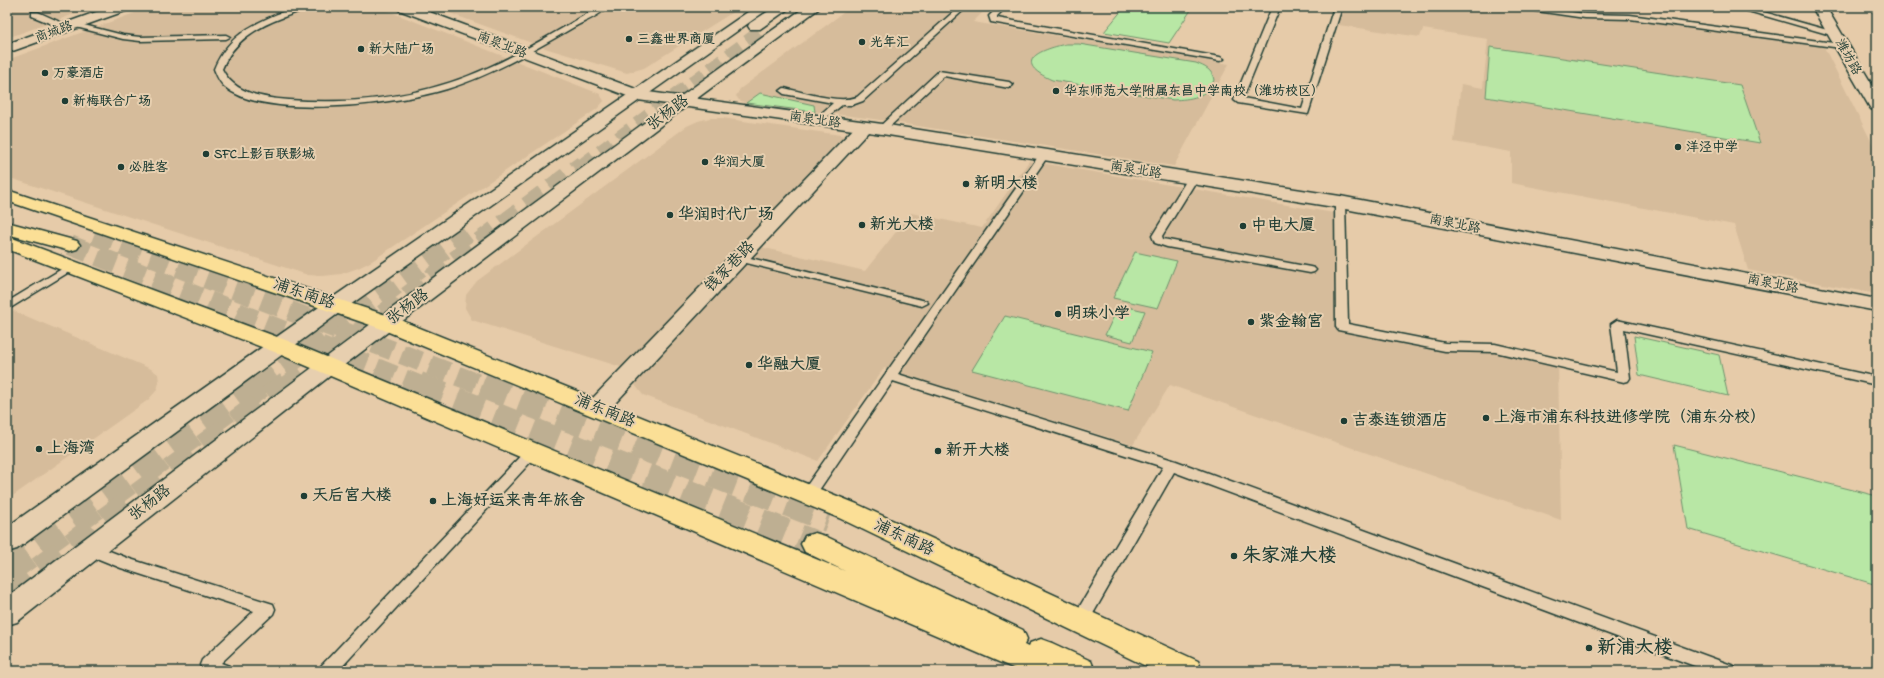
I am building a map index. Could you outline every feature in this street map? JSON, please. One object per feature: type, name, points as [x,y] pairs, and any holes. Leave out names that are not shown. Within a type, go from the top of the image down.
[{"type":"main road","name":"浦东南路","points":[[7,195],[387,323],[848,512],[1187,671]]},
{"type":"main road","points":[[7,200],[94,235]]},
{"type":"main road","points":[[7,228],[70,246]]},
{"type":"main road","points":[[7,242],[280,346],[1053,671]]},
{"type":"main road","name":"浦东南路","points":[[829,519],[1178,671]]},
{"type":"main road","points":[[815,544],[1080,671]]},
{"type":"street","name":"商城路","points":[[7,49],[124,7]]},
{"type":"street","name":"南泉北路","points":[[404,7],[638,96],[873,128],[1340,202],[1877,304]]},
{"type":"street","name":"张杨路","points":[[7,541],[336,305],[550,154],[638,96],[764,7]]},
{"type":"street","points":[[784,7],[754,32],[799,7]]},
{"type":"street","name":"张杨路","points":[[7,614],[327,366],[387,323],[682,102],[814,7]]},
{"type":"street","name":"潍坊路","points":[[1819,7],[1877,106]]},
{"type":"street","name":"钱家巷路","points":[[597,408],[738,258],[873,128]]},
{"type":"lane","points":[[303,7],[258,26],[231,47],[221,59],[218,69],[224,81],[238,91],[258,98],[283,103],[340,105],[368,103],[430,92],[460,83],[490,70],[604,7]]},
{"type":"lane","points":[[784,91],[840,102],[852,102],[860,99],[964,7]]},
{"type":"lane","points":[[1002,7],[993,16],[994,20],[1220,59]]},
{"type":"lane","points":[[1276,7],[1238,100],[1305,112],[1338,7]]},
{"type":"lane","points":[[1523,7],[1585,16],[1630,16],[1841,46]]},
{"type":"lane","points":[[1738,7],[1834,33]]},
{"type":"lane","points":[[35,14],[71,26],[123,37],[140,39],[226,37]]},
{"type":"lane","points":[[873,128],[942,73],[1009,85]]},
{"type":"lane","points":[[818,120],[840,102]]},
{"type":"lane","points":[[808,495],[1043,156]]},
{"type":"lane","points":[[1193,178],[1157,236],[1159,241],[1167,244],[1310,270]]},
{"type":"lane","points":[[1340,202],[1342,327],[1445,348],[1495,348],[1624,378],[1617,324],[1877,381]]},
{"type":"lane","points":[[738,258],[922,303]]},
{"type":"lane","points":[[7,307],[70,266]]},
{"type":"lane","points":[[890,376],[1171,465],[1728,671]]},
{"type":"lane","points":[[327,671],[532,452]]},
{"type":"lane","points":[[1080,621],[1171,465]]},
{"type":"lane","points":[[89,550],[126,564],[267,609],[208,665],[224,671]]},
{"type":"shaded area","points":[[7,7],[94,7],[7,38]]},
{"type":"shaded area","points":[[151,7],[378,7],[600,94],[604,101],[597,109],[372,261],[341,274],[323,276],[308,275],[7,177],[7,60]]},
{"type":"shaded area","points":[[433,7],[741,7],[644,68],[627,73],[548,49]]},
{"type":"shaded area","name":"华东师范大学附属东昌中学南校（潍坊校区）","points":[[851,7],[988,7],[973,22],[1229,64],[1174,166],[867,118],[746,103],[739,100],[736,96],[740,89]]},
{"type":"shaded area","name":"洋泾中学","points":[[1338,7],[1537,7],[1581,13],[1611,11],[1820,39],[1877,153],[1877,294],[1748,270],[1734,225],[1511,183],[1511,152],[1454,142],[1461,84],[1483,88],[1488,39],[1423,29],[1420,37],[1332,24]]},
{"type":"shaded area","points":[[710,118],[722,118],[854,137],[752,245],[865,271],[911,213],[982,228],[1029,161],[1340,214],[1342,327],[1445,347],[1495,348],[1558,363],[1561,520],[1170,385],[1133,445],[884,368],[818,461],[643,395],[621,367],[472,320],[465,308],[466,295],[477,281],[687,126]]},
{"type":"shaded area","points":[[7,308],[151,369],[158,374],[159,382],[157,390],[148,400],[7,500]]},
{"type":"green space","points":[[1110,7],[1193,7],[1169,43],[1104,32],[1123,9]]},
{"type":"green space","points":[[1066,44],[1079,44],[1196,63],[1210,71],[1214,80],[1207,91],[1202,94],[1192,98],[1173,100],[1052,80],[1040,74],[1033,68],[1031,62],[1039,53]]},
{"type":"green space","points":[[1490,47],[1740,85],[1760,143],[1486,97]]},
{"type":"green space","points":[[760,93],[814,105],[815,112],[746,103]]},
{"type":"green space","points":[[1135,252],[1177,261],[1158,308],[1113,298]]},
{"type":"green space","points":[[1119,305],[1145,311],[1132,342],[1105,335]]},
{"type":"green space","points":[[1005,316],[1152,352],[1128,411],[972,370]]},
{"type":"green space","points":[[1634,336],[1719,355],[1728,396],[1639,375]]},
{"type":"green space","points":[[1674,445],[1877,496],[1877,585],[1688,529]]},
{"type":"tunnel","points":[[582,166],[760,33]]},
{"type":"tunnel","points":[[287,386],[583,165]]},
{"type":"tunnel","points":[[259,386],[467,233]]},
{"type":"tunnel","points":[[94,235],[484,386]]},
{"type":"tunnel","points":[[70,245],[421,386]]},
{"type":"tunnel","points":[[7,571],[260,385]]},
{"type":"tunnel","points":[[7,594],[288,385]]},
{"type":"tunnel","points":[[418,385],[815,544]]},
{"type":"tunnel","points":[[482,385],[829,519]]},
{"type":"place","name":"三鑫世界商厦","points":[[629,39]]},
{"type":"place","name":"光年汇","points":[[862,42]]},
{"type":"place","name":"新大陆广场","points":[[361,49]]},
{"type":"place","name":"万豪酒店","points":[[45,73]]},
{"type":"place","name":"华东师范大学附属东昌中学南校（潍坊校区）","points":[[1056,91]]},
{"type":"place","name":"新梅联合广场","points":[[65,101]]},
{"type":"place","name":"洋泾中学","points":[[1678,147]]},
{"type":"place","name":"SFC上影百联影城","points":[[206,154]]},
{"type":"place","name":"华润大厦","points":[[705,162]]},
{"type":"place","name":"必胜客","points":[[121,167]]},
{"type":"place","name":"新明大楼","points":[[966,184]]},
{"type":"place","name":"华润时代广场","points":[[670,215]]},
{"type":"place","name":"新光大楼","points":[[862,225]]},
{"type":"place","name":"中电大厦","points":[[1243,226]]},
{"type":"place","name":"明珠小学","points":[[1058,314]]},
{"type":"place","name":"紫金翰宫","points":[[1251,322]]},
{"type":"place","name":"华融大厦","points":[[749,365]]},
{"type":"place","name":"上海市浦东科技进修学院（浦东分校）","points":[[1486,418]]},
{"type":"place","name":"吉泰连锁酒店","points":[[1344,421]]},
{"type":"place","name":"上海湾","points":[[39,449]]},
{"type":"place","name":"新开大楼","points":[[938,451]]},
{"type":"place","name":"天后宫大楼","points":[[304,496]]},
{"type":"place","name":"上海好运来青年旅舍","points":[[433,501]]},
{"type":"place","name":"朱家滩大楼","points":[[1234,556]]},
{"type":"place","name":"新浦大楼","points":[[1589,648]]}]
